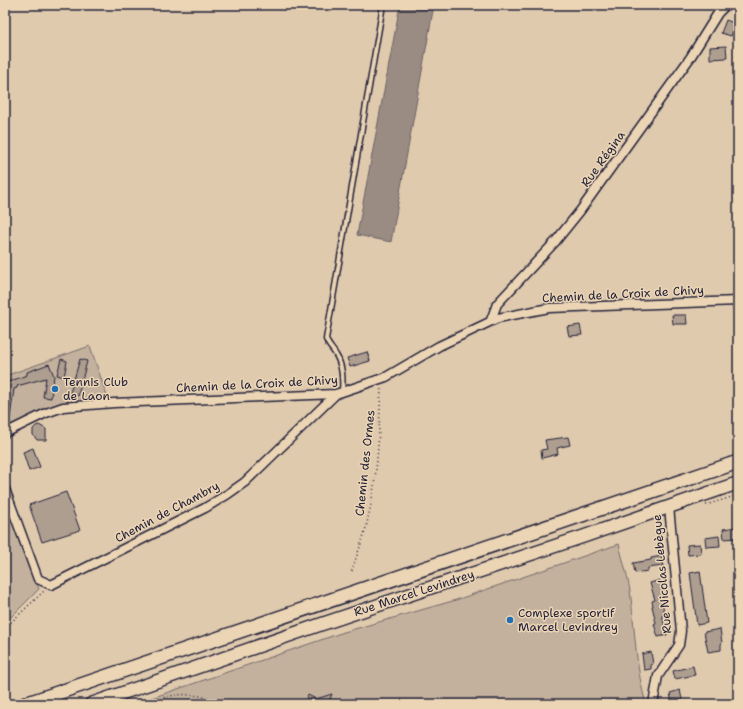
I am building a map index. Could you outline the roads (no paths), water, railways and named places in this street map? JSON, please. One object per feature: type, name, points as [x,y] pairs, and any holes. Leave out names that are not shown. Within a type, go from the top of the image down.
[{"type":"main road","points":[[25,704],[738,462]]},
{"type":"street","name":"Rue Régina","points":[[491,320],[497,304],[555,242],[584,204],[690,58],[720,9],[726,5]]},
{"type":"street","name":"Chemin de la Croix de Chivy","points":[[5,433],[46,413],[63,407],[114,403],[339,393],[382,379],[439,346],[491,320],[549,308],[738,301]]},
{"type":"street","name":"Chemin de Chambry","points":[[5,489],[38,579],[51,585],[205,508],[228,494],[245,482],[339,393]]},
{"type":"street","name":"Rue Marcel Levindrey","points":[[91,704],[738,483]]},
{"type":"street","name":"Rue Nicolas Lebègue","points":[[653,704],[658,676],[679,645],[681,630],[669,507]]},
{"type":"lane","points":[[339,393],[343,376],[340,363],[326,339],[383,5]]},
{"type":"place","name":"Tennis Club de Laon","points":[[55,389]]},
{"type":"place","name":"Complexe sportif Marcel Levindrey","points":[[510,620]]}]
